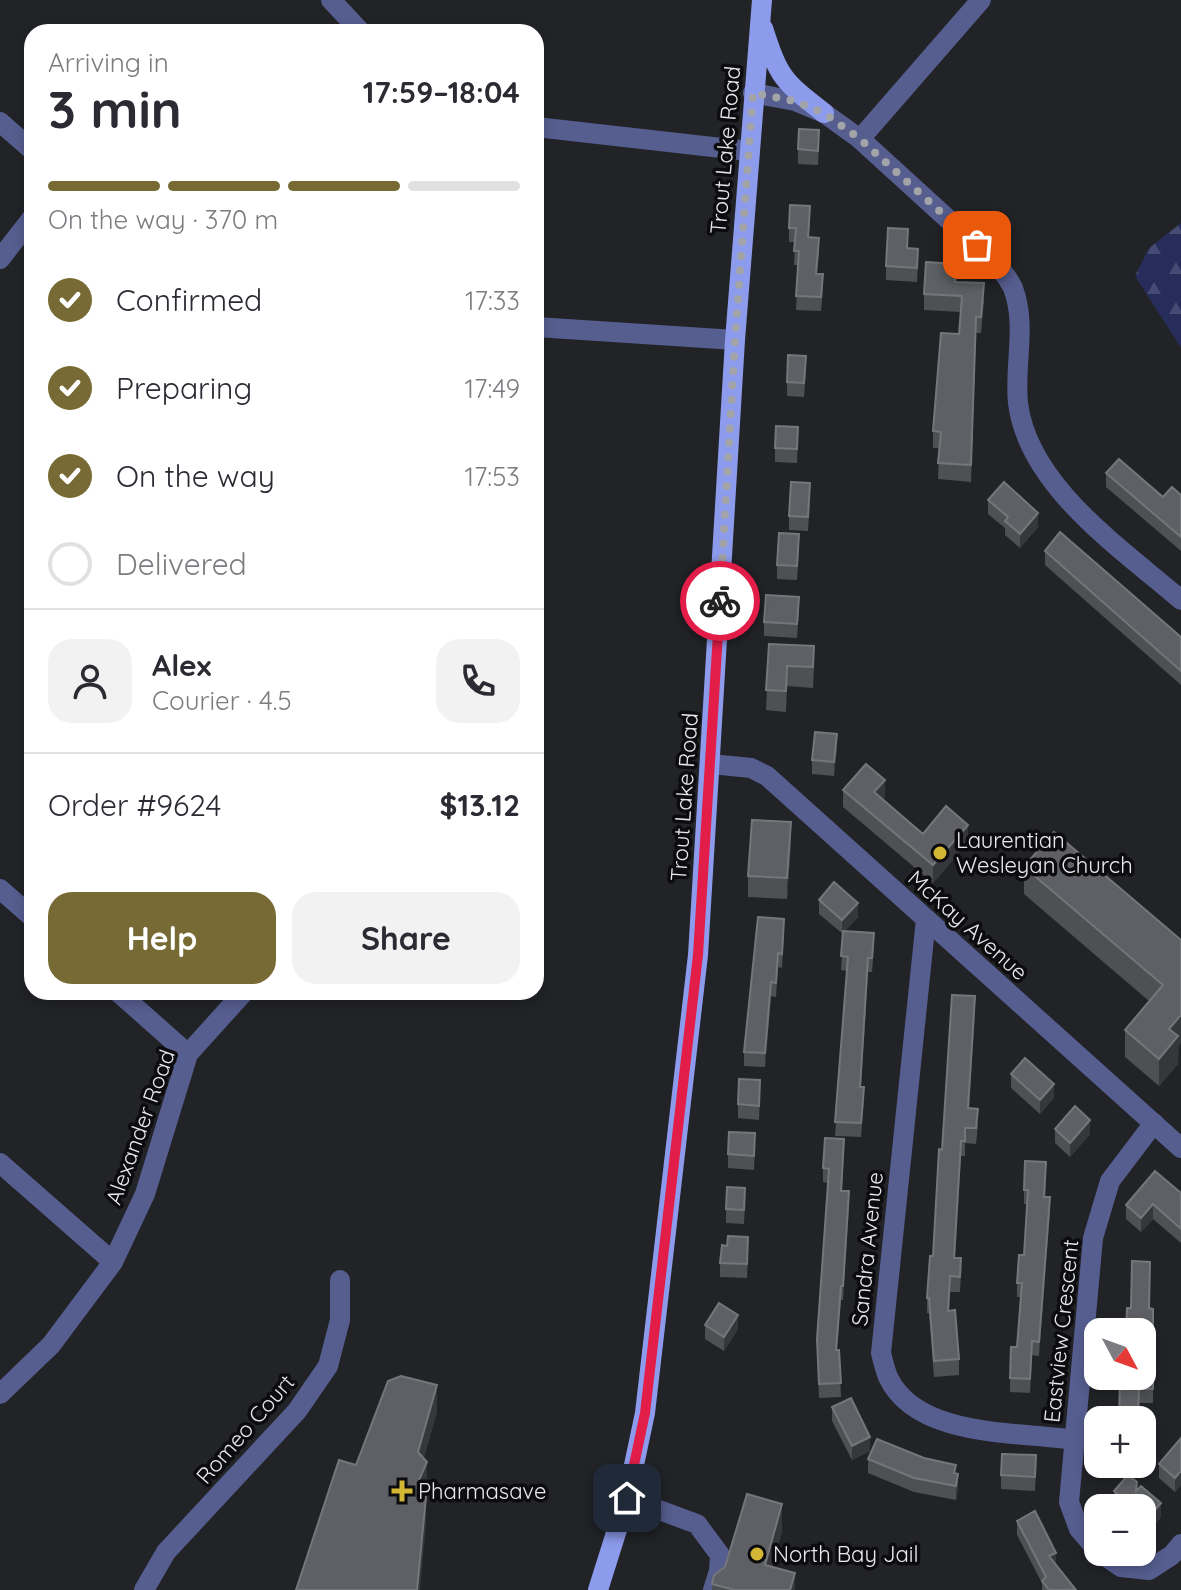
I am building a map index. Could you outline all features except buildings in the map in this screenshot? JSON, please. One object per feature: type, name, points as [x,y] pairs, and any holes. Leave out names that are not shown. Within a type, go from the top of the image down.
[{"type":"main road","name":"Trout Lake Road","points":[[598,1590],[627,1498],[645,1413],[698,955],[735,340],[761,10]]},
{"type":"main road","points":[[761,10],[776,67],[788,85],[824,113]]},
{"type":"street","points":[[331,0],[354,24]]},
{"type":"street","points":[[860,139],[981,0]]},
{"type":"street","points":[[753,93],[795,101],[824,113],[860,139],[996,263],[1012,286],[1019,308],[1018,402],[1025,437],[1043,471],[1091,523],[1181,600]]},
{"type":"street","points":[[0,122],[24,143]]},
{"type":"street","points":[[544,128],[748,151]]},
{"type":"street","points":[[0,259],[24,228]]},
{"type":"street","points":[[544,328],[735,340]]},
{"type":"street","name":"McKay Avenue","points":[[711,764],[751,768],[767,776],[1181,1148]]},
{"type":"street","points":[[0,889],[24,910]]},
{"type":"street","name":"Sandra Avenue","points":[[926,919],[881,1353],[889,1379],[906,1400],[929,1415],[954,1425],[1075,1440]]},
{"type":"street","points":[[127,1000],[188,1054]]},
{"type":"street","name":"Alexander Road","points":[[0,1394],[51,1345],[113,1262],[145,1194],[188,1054],[237,1000]]},
{"type":"street","name":"Eastview Crescent","points":[[1084,1535],[1069,1502],[1093,1238],[1110,1181],[1154,1123]]},
{"type":"street","points":[[0,1163],[113,1262]]},
{"type":"street","name":"Romeo Court","points":[[144,1590],[166,1552],[297,1411],[328,1366],[340,1320],[340,1280]]},
{"type":"street","points":[[627,1498],[697,1524],[720,1555],[713,1590]]},
{"type":"street","name":"Eastview Crescent","points":[[1156,1565],[1172,1555],[1181,1544]]},
{"type":"street","name":"Eastview Crescent","points":[[1120,1566],[1149,1570],[1155,1566]]},
{"type":"green space","points":[[1181,223],[1181,348],[1135,276],[1149,248]]},
{"type":"way so far","points":[[720,601],[753,93],[795,101],[824,113],[860,139],[977,245]]},
{"type":"place","name":"Laurentian Wesleyan Church","points":[[940,853]]},
{"type":"place","name":"Pharmasave","points":[[402,1491]]},
{"type":"place","name":"North Bay Jail","points":[[757,1554]]},
{"type":"route","points":[[627,1498],[645,1413],[698,955],[720,601]]}]
